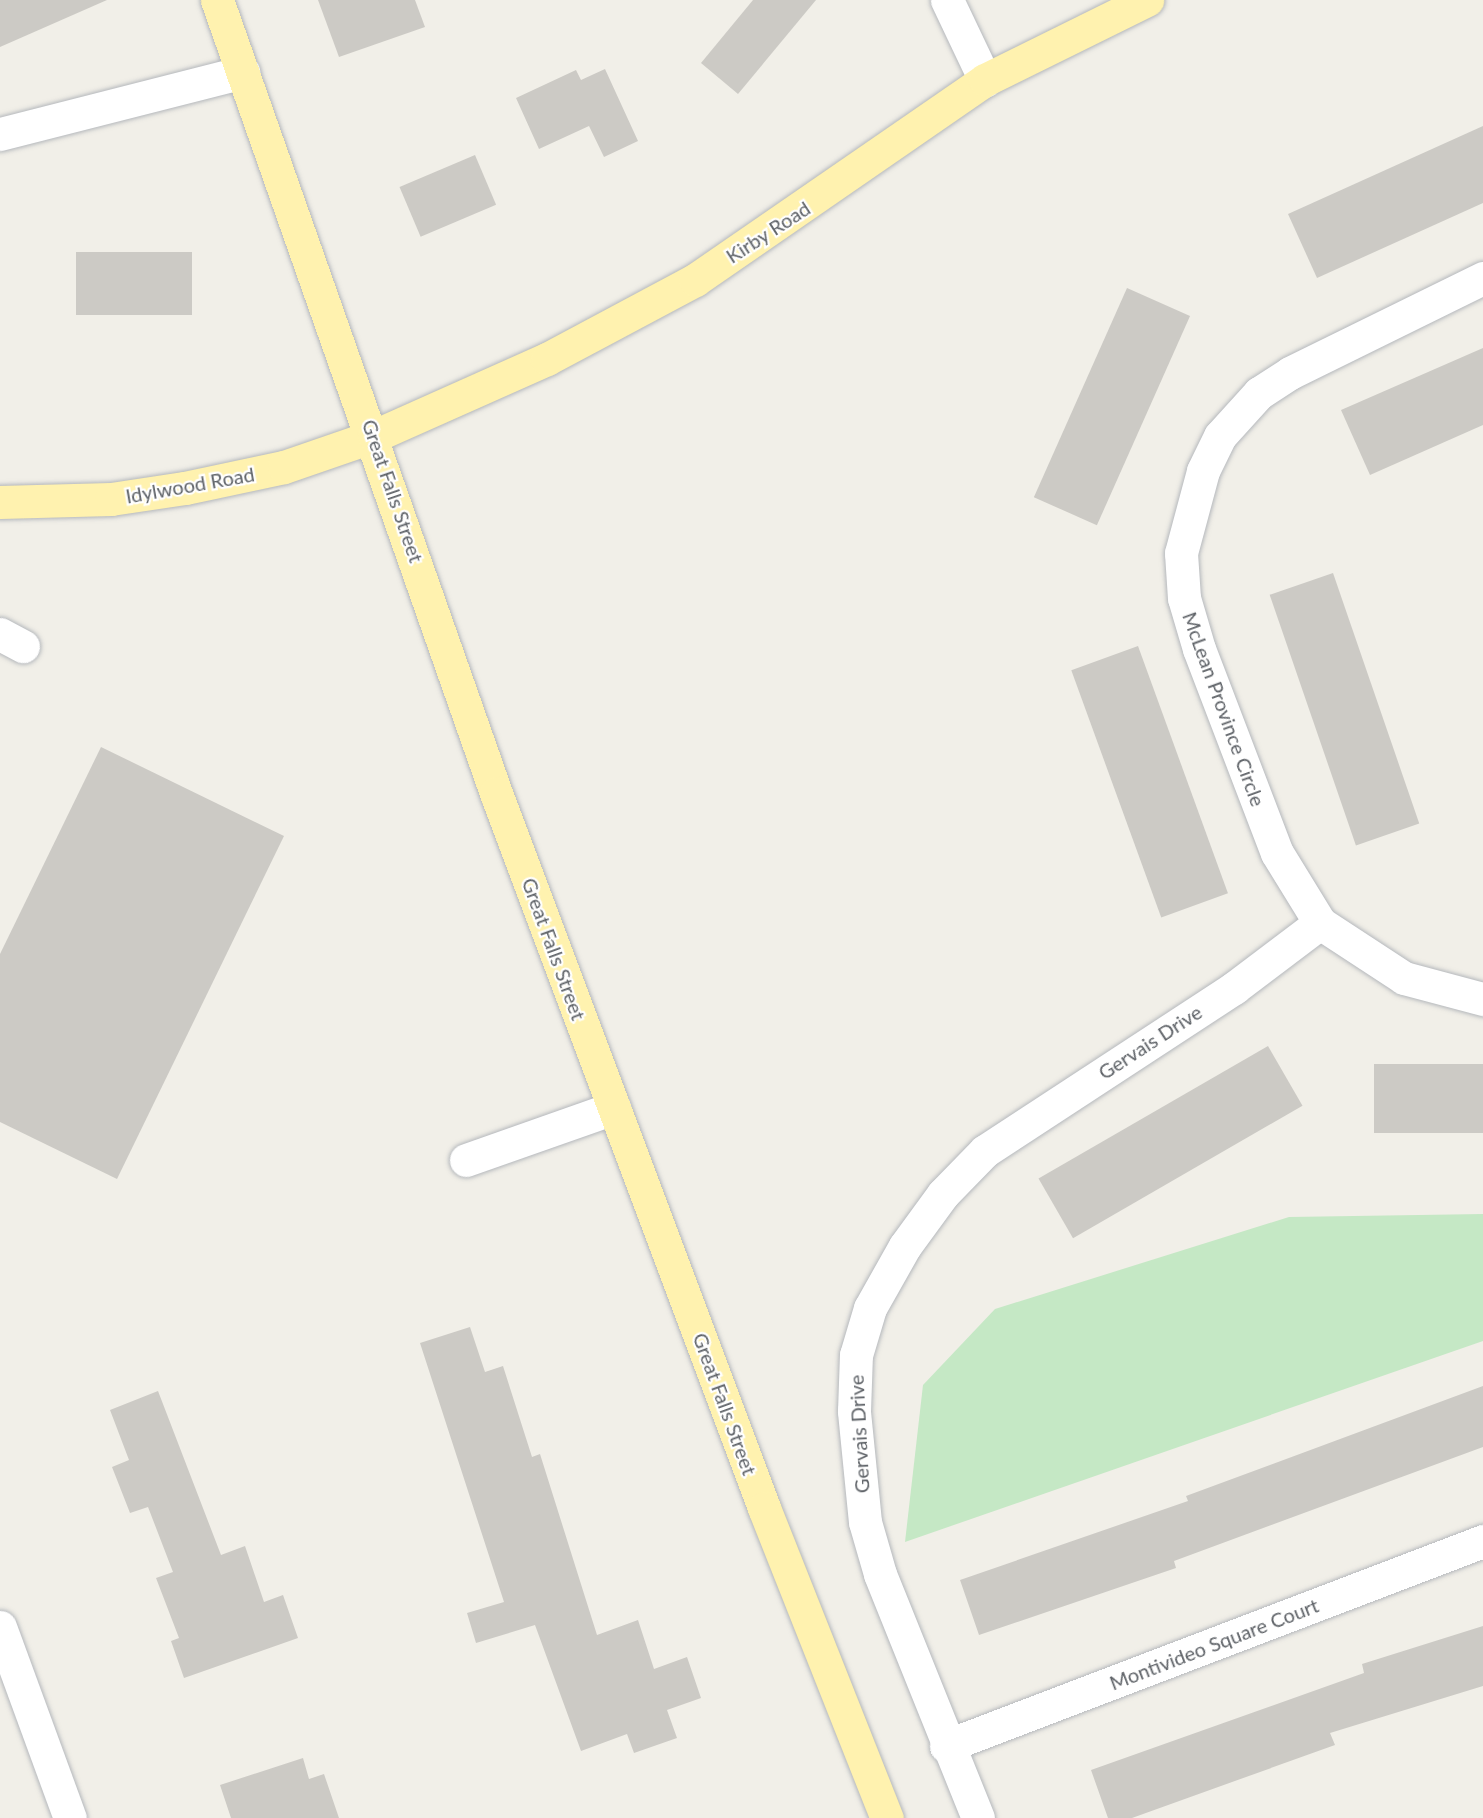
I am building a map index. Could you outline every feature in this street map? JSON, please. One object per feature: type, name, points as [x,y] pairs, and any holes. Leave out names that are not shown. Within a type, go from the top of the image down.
[{"type":"main road","name":"Great Falls Street","points":[[218,0],[374,436],[496,793],[614,1108],[887,1818]]},
{"type":"main road","name":"Kirby Road","points":[[374,436],[556,354],[695,280],[985,80],[1147,0]]},
{"type":"main road","name":"Idylwood Road","points":[[0,502],[111,499],[185,488],[284,467],[374,436]]},
{"type":"street","points":[[947,0],[985,80]]},
{"type":"street","points":[[0,134],[243,72]]},
{"type":"street","name":"McLean Province Circle","points":[[1483,278],[1290,373],[1259,393],[1220,436],[1189,510],[1181,553],[1184,597],[1199,649],[1277,853],[1320,923],[1404,978],[1483,999]]},
{"type":"street","name":"Gervais Drive","points":[[978,1818],[946,1746],[865,1522],[854,1412],[856,1355],[870,1308],[905,1246],[942,1194],[985,1151],[1234,988],[1320,923]]},
{"type":"street","points":[[466,1160],[614,1108]]},
{"type":"street","name":"Montivideo Square Court","points":[[946,1746],[1483,1541]]},
{"type":"street","points":[[0,1627],[70,1818]]},
{"type":"green space","points":[[1483,1214],[1483,1341],[905,1542],[923,1385],[995,1309],[1289,1217]]},
{"type":"building","points":[[0,0],[107,0],[0,47]]},
{"type":"building","points":[[318,0],[415,0],[425,27],[339,57]]},
{"type":"building","points":[[753,0],[816,0],[738,94],[701,63]]},
{"type":"building","points":[[605,69],[638,141],[604,157],[589,126],[539,149],[516,98],[576,70],[581,80]]},
{"type":"building","points":[[1483,126],[1483,203],[1317,278],[1288,214]]},
{"type":"building","points":[[475,155],[496,205],[421,237],[400,187]]},
{"type":"building","points":[[76,252],[192,252],[192,315],[76,315]]},
{"type":"building","points":[[1127,288],[1190,316],[1097,525],[1034,497]]},
{"type":"building","points":[[1483,348],[1483,425],[1370,475],[1341,410]]},
{"type":"building","points":[[1333,573],[1419,824],[1356,845],[1270,595]]},
{"type":"building","points":[[1138,646],[1228,893],[1161,917],[1071,670]]},
{"type":"building","points":[[101,747],[284,836],[117,1179],[0,1122],[0,954]]},
{"type":"building","points":[[1268,1046],[1302,1106],[1073,1238],[1039,1178]]},
{"type":"building","points":[[1374,1064],[1483,1064],[1483,1133],[1374,1133]]},
{"type":"building","points":[[470,1327],[485,1372],[503,1366],[532,1457],[540,1454],[597,1635],[638,1620],[654,1669],[687,1657],[701,1698],[667,1710],[677,1738],[634,1753],[627,1734],[581,1751],[535,1625],[476,1643],[467,1613],[504,1602],[420,1343]]},
{"type":"building","points":[[1483,1386],[1483,1447],[1174,1561],[1176,1568],[979,1635],[960,1580],[1188,1501],[1186,1496]]},
{"type":"building","points":[[158,1391],[221,1555],[245,1546],[264,1602],[283,1595],[298,1638],[184,1678],[171,1641],[179,1638],[156,1578],[173,1572],[148,1507],[130,1513],[112,1467],[129,1460],[110,1410]]},
{"type":"building","points":[[1483,1626],[1483,1686],[1330,1733],[1335,1745],[1132,1818],[1108,1818],[1091,1770],[1364,1673],[1362,1664]]},
{"type":"building","points":[[303,1758],[309,1779],[324,1774],[339,1818],[231,1818],[220,1785]]}]
